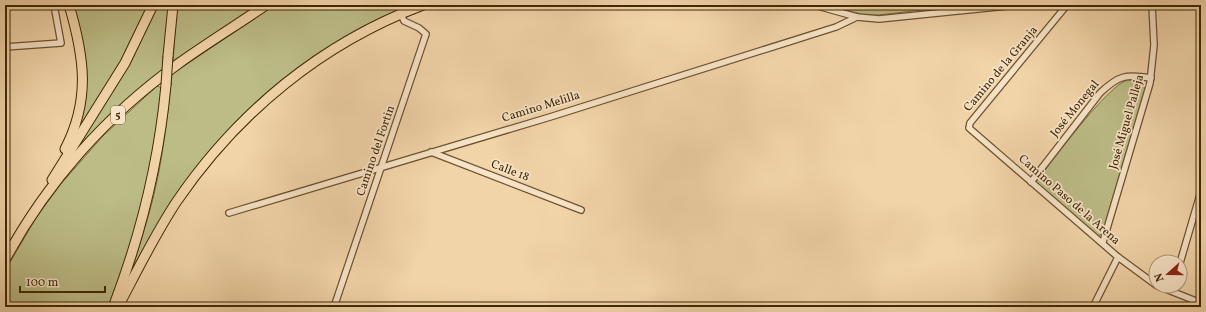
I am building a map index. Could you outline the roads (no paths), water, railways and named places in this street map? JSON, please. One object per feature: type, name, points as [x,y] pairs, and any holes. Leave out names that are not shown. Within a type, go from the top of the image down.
[{"type":"highway","points":[[30,215],[68,144],[80,108],[83,73],[82,56],[69,5]]},
{"type":"highway","points":[[30,215],[125,63],[153,5]]},
{"type":"highway","points":[[113,307],[135,246],[152,184],[159,146],[173,5]]},
{"type":"highway","name":"5","points":[[5,260],[30,215],[93,138],[130,102],[178,64],[266,5]]},
{"type":"highway","points":[[118,307],[140,264],[176,202],[194,177],[250,114],[275,91],[326,53],[371,28],[423,5]]},
{"type":"street","points":[[5,47],[61,43],[54,5]]},
{"type":"street","name":"Camino Melilla","points":[[814,5],[857,17],[890,19],[1017,5]]},
{"type":"street","name":"Camino de la Granja","points":[[970,129],[970,123],[1067,5]]},
{"type":"street","name":"José Miguel Palleja","points":[[1103,242],[1151,78],[1154,45],[1152,5]]},
{"type":"street","name":"Camino del Fortin","points":[[334,307],[426,34],[419,28],[404,21],[401,14]]},
{"type":"street","name":"Camino Melilla","points":[[229,213],[836,27],[857,17]]},
{"type":"street","name":"José Monegal","points":[[1031,182],[1100,93],[1108,85],[1124,76],[1151,78]]},
{"type":"street","name":"Camino Paso de la Arena","points":[[970,129],[1103,242],[1118,257],[1148,279]]},
{"type":"street","name":"Calle 18","points":[[431,152],[581,210]]},
{"type":"street","points":[[1183,254],[1201,191]]},
{"type":"street","points":[[1093,307],[1118,257]]},
{"type":"street","name":"Camino Paso de la Arena","points":[[1182,294],[1201,303]]}]
